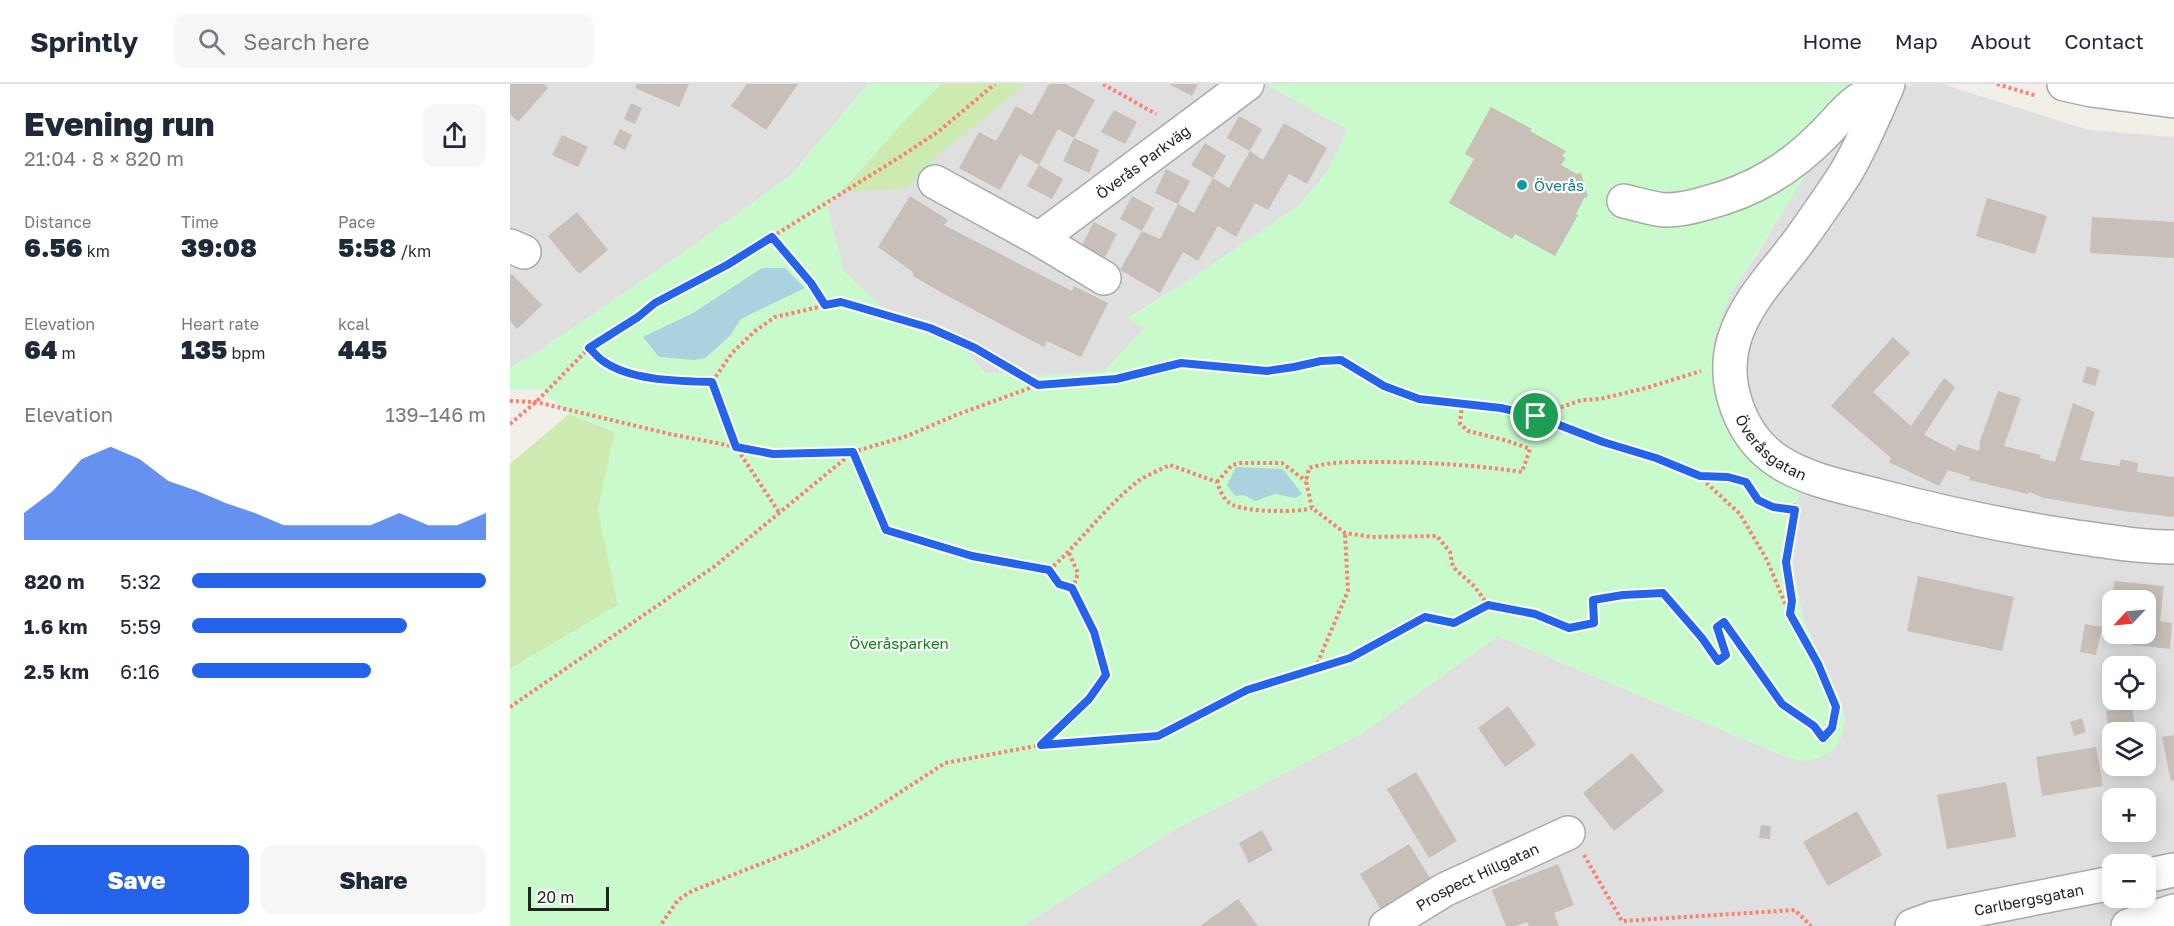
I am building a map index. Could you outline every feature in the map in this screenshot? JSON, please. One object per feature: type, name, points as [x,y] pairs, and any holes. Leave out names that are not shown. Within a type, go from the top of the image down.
[{"type":"street","name":"Överås Parkväg","points":[[1039,239],[1072,212],[1247,84]]},
{"type":"street","points":[[2064,84],[2174,101]]},
{"type":"street","points":[[1624,201],[1664,210],[1690,208],[1740,193],[1762,183],[1793,162],[1860,99],[1869,93],[1887,87]]},
{"type":"street","name":"Överåsgatan","points":[[1887,87],[1846,172],[1745,315],[1734,340],[1731,357],[1731,384],[1738,411],[1744,423],[1766,451],[1779,462],[1817,480],[1952,515],[2103,541],[2174,548]]},
{"type":"street","points":[[935,182],[1039,239],[1104,278]]},
{"type":"street","name":"Prospect Hillgatan","points":[[1386,926],[1444,890],[1568,832]]},
{"type":"street","points":[[2156,874],[2174,870]]},
{"type":"street","name":"Carlbergsgatan","points":[[1912,926],[1934,918],[2102,885]]},
{"type":"street","points":[[2128,926],[2174,911]]},
{"type":"path","points":[[510,424],[536,402],[589,348],[638,317],[655,303],[727,265],[925,141],[995,84]]},
{"type":"path","points":[[1103,84],[1185,131]]},
{"type":"path","points":[[772,237],[811,283],[825,305]]},
{"type":"path","points":[[712,382],[732,353],[755,331],[775,317],[841,302],[930,328],[975,348],[1038,385]]},
{"type":"path","points":[[589,348],[603,361],[616,368],[659,380],[712,382]]},
{"type":"path","points":[[1536,416],[1582,400],[1600,399],[1646,388],[1709,368],[1731,357]]},
{"type":"path","points":[[510,401],[536,402],[670,434],[773,454],[853,452],[907,436],[1038,385],[1116,379],[1181,363],[1267,371],[1321,361],[1341,360],[1384,386],[1419,399],[1501,408],[1536,416],[1700,476],[1728,477],[1746,482],[1758,500],[1773,507],[1795,510],[1786,562],[1792,601],[1790,614]]},
{"type":"path","points":[[712,382],[736,447],[780,514]]},
{"type":"path","points":[[1462,404],[1460,424],[1468,431],[1530,449],[1522,472],[1467,464],[1387,462],[1324,464],[1309,468],[1306,482],[1312,508],[1345,533],[1372,537],[1437,536],[1450,552],[1453,567],[1475,587],[1488,605]]},
{"type":"path","points":[[510,707],[715,566],[853,452]]},
{"type":"path","points":[[853,452],[886,530],[972,556],[1049,570],[1059,584],[1072,588],[1094,632],[1106,675],[1089,699],[1041,745]]},
{"type":"path","points":[[1217,482],[1232,465],[1282,463],[1306,482]]},
{"type":"path","points":[[1049,570],[1069,553],[1098,518],[1139,480],[1170,465],[1217,482],[1222,495],[1232,505],[1260,510],[1302,511],[1312,508]]},
{"type":"path","points":[[660,926],[678,900],[692,891],[806,846],[867,814],[945,763],[1041,745],[1158,736],[1247,690],[1350,658],[1425,617],[1454,623],[1488,605],[1535,614],[1569,628],[1594,623],[1593,600],[1623,595],[1663,593],[1702,638],[1718,661],[1726,655],[1717,627],[1724,622],[1782,704],[1814,726],[1823,738],[1832,728],[1836,707],[1818,664],[1790,614],[1767,561],[1740,514],[1700,476]]},
{"type":"path","points":[[1315,669],[1348,591],[1345,533]]},
{"type":"path","points":[[1069,553],[1078,573],[1072,588]]},
{"type":"path","points":[[1568,832],[1581,848],[1622,921],[1796,910],[1811,926]]},
{"type":"shaded area","points":[[510,84],[868,84],[791,175],[687,250],[542,349],[510,368]]},
{"type":"shaded area","points":[[941,84],[1271,84],[1269,86],[1347,129],[1328,171],[1298,206],[1194,277],[1128,318],[1145,328],[1104,372],[1047,375],[985,373],[944,326],[885,311],[844,271],[827,207]]},
{"type":"shaded area","points":[[1852,84],[1905,84],[1908,86],[1942,84],[2089,130],[2174,137],[2174,926],[1022,926],[1174,830],[1361,734],[1498,636],[1789,758],[1843,735],[1845,718],[1841,702],[1804,621],[1792,564],[1799,519],[1714,371],[1713,340],[1730,294],[1759,251],[1843,110]]},
{"type":"green space","name":"Överåsparken","points":[[868,84],[941,84],[827,207],[844,271],[885,311],[944,326],[985,373],[1047,375],[1104,371],[1145,329],[1128,319],[1298,206],[1328,171],[1347,129],[1269,86],[1271,84],[1852,84],[1843,110],[1818,156],[1730,294],[1713,340],[1714,371],[1797,474],[1799,519],[1792,565],[1804,621],[1841,702],[1845,719],[1843,735],[1834,749],[1820,758],[1805,761],[1789,758],[1498,636],[1361,734],[1174,830],[1022,926],[510,926],[510,669],[618,605],[598,510],[615,432],[569,414],[540,389],[510,390],[510,368],[542,349],[687,250],[791,175]],"holes":[[[804,288],[741,319],[730,336],[644,337],[693,313]]]},
{"type":"green space","points":[[941,84],[1026,84],[939,154],[907,188],[841,192],[897,129]]},
{"type":"green space","points":[[569,414],[615,432],[598,510],[618,605],[510,669],[510,464]]},
{"type":"water","points":[[762,268],[785,268],[805,288],[741,319],[730,336],[705,358],[694,360],[659,357],[643,337],[693,313]]},
{"type":"water","points":[[1236,467],[1283,469],[1302,494],[1295,498],[1275,494],[1255,501],[1244,495],[1235,496],[1227,485]]},
{"type":"building","points":[[510,84],[544,84],[548,88],[518,122],[510,114]]},
{"type":"building","points":[[637,84],[689,84],[679,107],[635,88]]},
{"type":"building","points":[[747,84],[798,84],[766,130],[731,106]]},
{"type":"building","points":[[1049,84],[1066,84],[1095,100],[1074,138],[1058,129],[1039,165],[1020,154],[1000,190],[959,168],[979,132],[996,141],[1016,106],[1032,115]]},
{"type":"building","points":[[1169,84],[1198,84],[1192,96]]},
{"type":"building","points":[[631,103],[642,108],[635,124],[624,119]]},
{"type":"building","name":"Överås","points":[[1491,107],[1566,151],[1562,156],[1566,158],[1561,165],[1577,174],[1581,173],[1588,197],[1584,198],[1576,214],[1578,215],[1555,256],[1515,234],[1512,239],[1449,203],[1474,159],[1465,154]]},
{"type":"building","points":[[1114,110],[1137,122],[1125,144],[1101,132]]},
{"type":"building","points":[[1239,116],[1262,129],[1250,151],[1227,138]]},
{"type":"building","points":[[1284,123],[1327,148],[1307,184],[1289,174],[1268,210],[1255,203],[1236,237],[1218,226],[1198,261],[1183,252],[1160,293],[1120,270],[1142,231],[1160,239],[1178,204],[1194,213],[1213,178],[1229,188],[1250,151],[1263,160]]},
{"type":"building","points":[[620,129],[632,135],[625,150],[613,144]]},
{"type":"building","points":[[562,135],[588,147],[578,167],[552,155]]},
{"type":"building","points":[[1074,138],[1099,150],[1089,173],[1063,161]]},
{"type":"building","points":[[1205,143],[1226,156],[1213,178],[1191,165]]},
{"type":"building","points":[[1039,165],[1063,179],[1052,199],[1027,186]]},
{"type":"building","points":[[1166,169],[1190,181],[1178,204],[1155,193]]},
{"type":"building","points":[[910,196],[948,220],[944,225],[1072,291],[1074,286],[1108,303],[1081,357],[1047,341],[1044,347],[944,294],[913,276],[913,272],[878,247]]},
{"type":"building","points":[[1132,196],[1154,208],[1142,231],[1120,219]]},
{"type":"building","points":[[1987,198],[2047,216],[2035,254],[1976,236]]},
{"type":"building","points":[[577,212],[608,250],[579,274],[548,236]]},
{"type":"building","points":[[2092,217],[2174,222],[2174,258],[2090,253]]},
{"type":"building","points":[[1094,222],[1117,234],[1105,257],[1082,245]]},
{"type":"building","points":[[512,274],[542,305],[517,329],[510,321],[510,276]]},
{"type":"building","points":[[1893,337],[1910,353],[1873,392],[1911,426],[1944,378],[1955,387],[1924,435],[1955,451],[1958,444],[1979,451],[1980,441],[1998,391],[2021,398],[2004,446],[2041,455],[2040,458],[2055,462],[2073,403],[2095,412],[2080,460],[2119,466],[2121,459],[2138,463],[2137,472],[2174,477],[2174,517],[2044,498],[2029,492],[2028,494],[1969,480],[1970,477],[1948,470],[1939,486],[1889,462],[1891,458],[1831,406]]},
{"type":"building","points":[[2087,366],[2100,370],[2095,386],[2082,382]]},
{"type":"building","points":[[1918,576],[2014,597],[2002,651],[1907,631]]},
{"type":"building","points":[[2114,581],[2164,586],[2160,621],[2172,623],[2170,649],[2133,645],[2156,644],[2156,590],[2113,590]]},
{"type":"building","points":[[2085,624],[2102,627],[2096,655],[2080,652]]},
{"type":"building","points":[[1508,706],[1536,745],[1505,767],[1478,728]]},
{"type":"building","points":[[2132,710],[2134,722],[2107,722],[2106,711]]},
{"type":"building","points":[[2082,718],[2086,732],[2074,736],[2070,722]]},
{"type":"building","points":[[2174,735],[2174,780],[2171,781],[2162,737]]},
{"type":"building","points":[[2096,747],[2103,786],[2042,796],[2036,757]]},
{"type":"building","points":[[1632,753],[1664,791],[1614,831],[1583,793]]},
{"type":"building","points":[[1416,772],[1457,841],[1429,858],[1387,789]]},
{"type":"building","points":[[2006,782],[2016,837],[1947,849],[1937,795]]},
{"type":"building","points":[[1857,811],[1882,855],[1828,886],[1803,842]]},
{"type":"building","points":[[1761,825],[1771,826],[1770,839],[1759,838]]},
{"type":"building","points":[[1262,830],[1273,850],[1249,863],[1239,843]]},
{"type":"building","points":[[1409,844],[1433,883],[1383,913],[1360,874]]},
{"type":"building","points":[[1558,864],[1574,905],[1554,913],[1559,926],[1529,926],[1527,922],[1516,926],[1506,926],[1492,890]]},
{"type":"building","points":[[1238,899],[1258,926],[1200,926]]},
{"type":"place","name":"Överås","points":[[1522,185]]},
{"type":"route","points":[[772,237],[811,283],[825,305],[841,302],[930,328],[975,348],[1038,385],[1116,379],[1181,363],[1267,371],[1321,361],[1341,360],[1384,386],[1419,399],[1501,408],[1536,416],[1700,476],[1728,477],[1746,482],[1758,500],[1773,507],[1795,510],[1786,562],[1792,601],[1790,614],[1818,664],[1836,707],[1832,728],[1823,738],[1814,726],[1782,704],[1724,622],[1717,627],[1726,655],[1718,661],[1702,638],[1663,593],[1623,595],[1593,600],[1594,623],[1569,628],[1535,614],[1488,605],[1454,623],[1425,617],[1350,658],[1247,690],[1158,736],[1041,745],[1089,699],[1106,675],[1094,632],[1072,588],[1059,584],[1049,570],[972,556],[886,530],[853,452],[773,454],[736,447],[712,382],[659,380],[616,368],[603,361],[589,348],[638,317],[655,303],[727,265],[772,237]]}]
